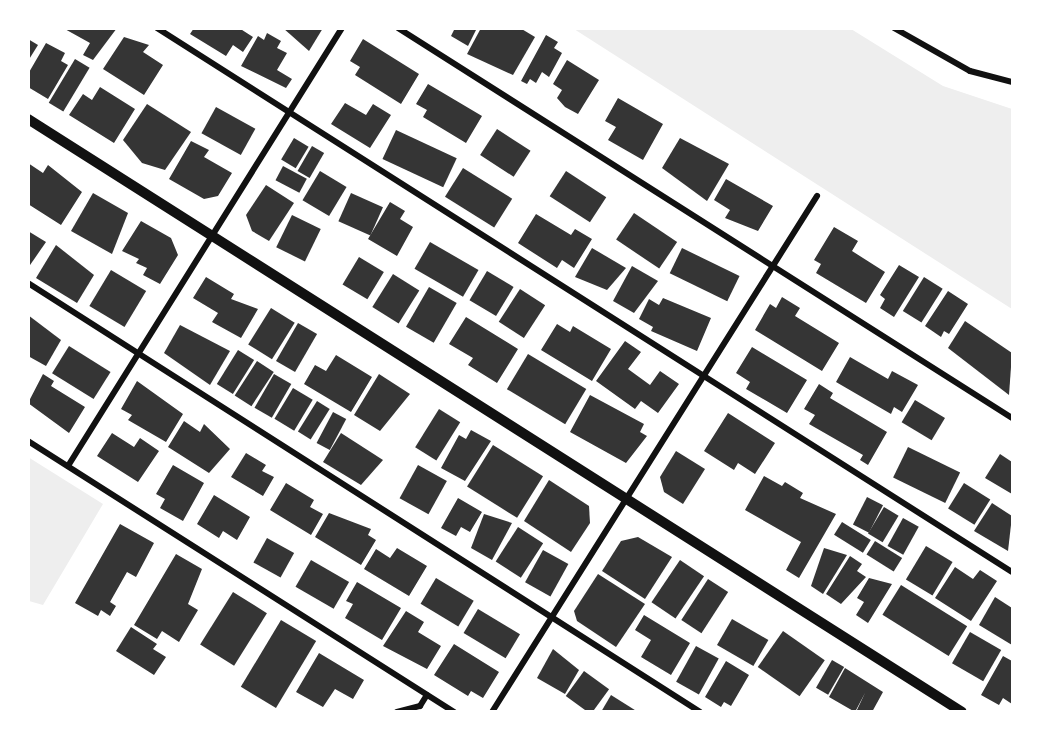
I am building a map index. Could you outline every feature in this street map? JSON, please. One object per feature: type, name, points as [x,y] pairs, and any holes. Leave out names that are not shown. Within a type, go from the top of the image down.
[{"type":"street","points":[[157,28],[288,114],[1012,572]]},
{"type":"street","points":[[68,466],[137,351],[342,28]]},
{"type":"street","points":[[398,28],[1012,418]]},
{"type":"street","points":[[894,28],[970,71],[1012,82]]},
{"type":"street","points":[[28,119],[962,711]]},
{"type":"street","points":[[492,711],[817,196]]},
{"type":"street","points":[[28,283],[700,711]]},
{"type":"street","points":[[28,441],[454,711]]},
{"type":"street","points":[[397,711],[420,706],[427,695]]},
{"type":"shaded area","points":[[574,29],[851,29],[943,86],[1012,109],[1012,309]]},
{"type":"shaded area","points":[[28,457],[103,504],[43,605],[29,601]]},
{"type":"building","points":[[63,28],[117,28],[93,60],[83,55],[90,43]]},
{"type":"building","points":[[194,28],[239,28],[253,37],[243,52],[233,45],[226,56],[190,34]]},
{"type":"building","points":[[283,28],[323,28],[309,51]]},
{"type":"building","points":[[455,28],[477,28],[468,46],[451,36]]},
{"type":"building","points":[[481,28],[520,28],[535,37],[513,75],[467,54]]},
{"type":"building","points":[[267,33],[281,41],[277,48],[287,53],[277,70],[292,79],[286,88],[241,66],[258,36],[264,40]]},
{"type":"building","points":[[546,35],[558,42],[554,48],[562,53],[549,77],[542,72],[536,83],[530,79],[527,84],[521,81]]},
{"type":"building","points":[[124,37],[149,45],[143,52],[163,65],[144,95],[103,69]]},
{"type":"building","points":[[28,39],[38,45],[28,61]]},
{"type":"building","points":[[363,39],[419,74],[401,104],[355,75],[360,67],[350,61]]},
{"type":"building","points":[[46,43],[65,53],[61,61],[68,65],[48,99],[28,87],[28,74]]},
{"type":"building","points":[[75,59],[90,68],[63,111],[49,103]]},
{"type":"building","points":[[567,60],[599,80],[578,114],[565,107],[557,98],[562,90],[553,84]]},
{"type":"building","points":[[428,84],[482,116],[466,143],[423,117],[427,110],[416,104]]},
{"type":"building","points":[[100,87],[135,109],[114,143],[69,115],[83,94],[92,100]]},
{"type":"building","points":[[618,98],[663,124],[643,160],[608,140],[616,127],[605,121]]},
{"type":"building","points":[[345,103],[366,115],[373,104],[391,115],[370,148],[331,124]]},
{"type":"building","points":[[147,104],[191,132],[165,170],[142,163],[123,140]]},
{"type":"building","points":[[216,107],[255,129],[241,155],[201,133]]},
{"type":"building","points":[[497,129],[531,151],[514,177],[480,155]]},
{"type":"building","points":[[396,130],[457,158],[443,187],[382,159]]},
{"type":"building","points":[[294,138],[309,147],[296,168],[281,159]]},
{"type":"building","points":[[680,138],[729,164],[707,201],[662,168]]},
{"type":"building","points":[[191,141],[209,150],[204,157],[232,173],[218,196],[204,199],[169,179]]},
{"type":"building","points":[[312,146],[324,153],[310,178],[298,171]]},
{"type":"building","points":[[28,163],[43,173],[48,165],[82,192],[61,225],[28,204]]},
{"type":"building","points":[[283,166],[307,179],[299,193],[275,180]]},
{"type":"building","points":[[463,168],[512,199],[494,228],[445,197]]},
{"type":"building","points":[[320,171],[347,187],[329,216],[302,200]]},
{"type":"building","points":[[566,171],[606,197],[590,222],[550,196]]},
{"type":"building","points":[[726,179],[773,206],[758,231],[725,218],[730,210],[714,200]]},
{"type":"building","points":[[266,185],[294,203],[269,241],[252,231],[246,215]]},
{"type":"building","points":[[93,193],[128,213],[112,254],[71,231]]},
{"type":"building","points":[[351,193],[383,207],[370,236],[338,221]]},
{"type":"building","points":[[390,202],[405,211],[400,219],[413,227],[397,256],[368,239]]},
{"type":"building","points":[[634,213],[677,242],[659,269],[616,240]]},
{"type":"building","points":[[536,214],[571,235],[575,229],[592,239],[574,268],[562,260],[557,268],[518,243]]},
{"type":"building","points":[[292,215],[321,229],[305,261],[276,247]]},
{"type":"building","points":[[141,221],[171,238],[178,255],[160,284],[143,275],[147,268],[136,263],[139,259],[122,251]]},
{"type":"building","points":[[834,227],[858,241],[852,251],[885,272],[866,303],[816,273],[821,264],[814,260]]},
{"type":"building","points":[[28,231],[46,242],[28,268]]},
{"type":"building","points":[[430,242],[478,270],[463,297],[414,269]]},
{"type":"building","points":[[56,245],[94,275],[77,303],[36,278]]},
{"type":"building","points":[[592,248],[626,268],[607,290],[575,277]]},
{"type":"building","points":[[682,248],[740,276],[727,301],[670,273]]},
{"type":"building","points":[[359,257],[384,272],[367,299],[343,284]]},
{"type":"building","points":[[899,265],[919,277],[894,317],[880,308],[885,299],[880,295]]},
{"type":"building","points":[[632,266],[658,281],[634,313],[613,301]]},
{"type":"building","points":[[111,270],[146,291],[125,327],[89,306]]},
{"type":"building","points":[[487,271],[514,287],[496,316],[469,300]]},
{"type":"building","points":[[393,274],[419,290],[399,324],[372,307]]},
{"type":"building","points":[[206,277],[234,294],[231,299],[258,309],[241,338],[212,322],[218,313],[193,298]]},
{"type":"building","points":[[924,277],[943,289],[921,323],[903,311]]},
{"type":"building","points":[[429,287],[457,303],[434,343],[406,327]]},
{"type":"building","points":[[520,289],[545,305],[524,338],[499,322]]},
{"type":"building","points":[[948,291],[968,304],[949,334],[944,331],[941,337],[925,326]]},
{"type":"building","points":[[782,297],[800,308],[795,316],[839,343],[822,371],[755,330],[770,304],[776,308]]},
{"type":"building","points":[[663,298],[711,318],[697,351],[651,331],[653,327],[639,319],[649,299],[659,305]]},
{"type":"building","points":[[271,308],[295,323],[272,359],[248,344]]},
{"type":"building","points":[[28,315],[61,340],[46,366],[28,356]]},
{"type":"building","points":[[466,317],[518,349],[497,383],[468,365],[473,358],[449,344]]},
{"type":"building","points":[[965,321],[1012,353],[1009,395],[948,348]]},
{"type":"building","points":[[298,323],[317,334],[295,372],[276,361]]},
{"type":"building","points":[[557,324],[570,332],[573,326],[611,349],[592,381],[541,350]]},
{"type":"building","points":[[180,325],[230,351],[210,385],[164,353]]},
{"type":"building","points":[[625,341],[641,352],[628,369],[650,385],[660,371],[679,384],[658,413],[641,401],[635,409],[596,381]]},
{"type":"building","points":[[69,346],[111,372],[94,399],[52,373]]},
{"type":"building","points":[[752,347],[807,380],[787,413],[746,389],[750,382],[736,373]]},
{"type":"building","points":[[238,350],[254,360],[233,394],[217,384]]},
{"type":"building","points":[[528,354],[586,389],[565,424],[507,389]]},
{"type":"building","points":[[336,355],[372,377],[351,412],[304,384],[315,365],[326,371]]},
{"type":"building","points":[[850,357],[888,379],[892,371],[918,385],[902,412],[894,407],[891,414],[836,382]]},
{"type":"building","points":[[257,361],[274,372],[251,406],[235,395]]},
{"type":"building","points":[[43,374],[54,381],[51,386],[85,407],[69,433],[28,403]]},
{"type":"building","points":[[274,374],[291,384],[272,418],[254,408]]},
{"type":"building","points":[[379,374],[410,394],[380,431],[354,415]]},
{"type":"building","points":[[137,381],[183,414],[166,442],[128,420],[132,415],[121,409]]},
{"type":"building","points":[[819,384],[833,393],[830,398],[887,432],[868,465],[860,460],[863,455],[809,424],[815,415],[804,409]]},
{"type":"building","points":[[293,388],[313,400],[294,431],[274,419]]},
{"type":"building","points":[[590,395],[644,424],[640,432],[647,436],[626,463],[570,432]]},
{"type":"building","points":[[915,400],[945,418],[932,440],[902,422]]},
{"type":"building","points":[[317,401],[330,409],[311,439],[298,432]]},
{"type":"building","points":[[439,409],[460,422],[436,460],[415,447]]},
{"type":"building","points":[[333,412],[346,419],[330,450],[317,443]]},
{"type":"building","points":[[728,413],[775,443],[755,474],[738,463],[734,470],[704,451]]},
{"type":"building","points":[[184,421],[200,432],[204,424],[230,449],[209,473],[168,447]]},
{"type":"building","points":[[471,430],[491,441],[465,481],[441,468],[459,435],[466,439]]},
{"type":"building","points":[[112,433],[134,447],[140,438],[159,451],[138,482],[97,456]]},
{"type":"building","points":[[341,433],[383,460],[361,485],[323,462]]},
{"type":"building","points":[[493,445],[543,476],[517,518],[467,487]]},
{"type":"building","points":[[908,447],[960,472],[945,503],[893,478]]},
{"type":"building","points":[[676,451],[705,469],[683,504],[664,492],[660,477]]},
{"type":"building","points":[[246,453],[266,465],[262,471],[274,477],[263,496],[231,477]]},
{"type":"building","points":[[1000,454],[1012,462],[1012,494],[985,478]]},
{"type":"building","points":[[173,465],[204,483],[183,521],[160,508],[165,499],[156,494]]},
{"type":"building","points":[[418,465],[447,481],[428,514],[400,498]]},
{"type":"building","points":[[764,476],[782,486],[785,482],[803,493],[800,498],[836,514],[799,578],[786,570],[801,542],[745,510]]},
{"type":"building","points":[[549,480],[589,506],[590,523],[571,552],[524,521]]},
{"type":"building","points":[[286,483],[314,500],[310,507],[323,514],[311,535],[270,510]]},
{"type":"building","points":[[964,483],[990,499],[974,525],[948,508]]},
{"type":"building","points":[[214,495],[250,517],[237,540],[223,531],[219,538],[197,524]]},
{"type":"building","points":[[867,497],[883,505],[869,533],[853,525]]},
{"type":"building","points":[[458,498],[482,512],[470,532],[461,527],[456,536],[441,528]]},
{"type":"building","points":[[992,503],[1012,516],[1008,551],[974,531]]},
{"type":"building","points":[[884,507],[899,516],[883,542],[868,534]]},
{"type":"building","points":[[329,513],[371,529],[368,535],[376,540],[361,565],[315,537]]},
{"type":"building","points":[[484,514],[512,523],[492,560],[471,548]]},
{"type":"building","points":[[903,518],[919,527],[903,555],[887,546]]},
{"type":"building","points":[[842,522],[871,540],[863,553],[834,535]]},
{"type":"building","points":[[120,524],[154,543],[136,577],[127,572],[110,602],[116,606],[110,616],[101,610],[98,616],[75,603]]},
{"type":"building","points":[[518,527],[543,543],[521,578],[496,561]]},
{"type":"building","points":[[638,537],[672,557],[645,599],[602,571],[621,541]]},
{"type":"building","points":[[267,538],[294,553],[281,578],[253,562]]},
{"type":"building","points":[[875,541],[902,558],[894,572],[867,555]]},
{"type":"building","points":[[926,546],[953,562],[932,595],[906,579]]},
{"type":"building","points":[[397,548],[427,566],[409,596],[364,569],[376,549],[390,558]]},
{"type":"building","points":[[824,548],[847,555],[823,594],[811,586]]},
{"type":"building","points":[[543,550],[568,564],[550,596],[525,582]]},
{"type":"building","points":[[176,554],[202,569],[188,604],[198,610],[179,642],[162,631],[157,639],[134,625]]},
{"type":"building","points":[[850,556],[862,564],[857,571],[866,577],[841,604],[826,594]]},
{"type":"building","points":[[311,560],[349,582],[334,609],[296,587]]},
{"type":"building","points":[[680,560],[704,576],[676,618],[651,602]]},
{"type":"building","points":[[955,567],[973,579],[980,570],[997,581],[971,621],[935,598]]},
{"type":"building","points":[[598,574],[645,604],[616,647],[577,621],[574,611]]},
{"type":"building","points":[[436,578],[474,601],[458,626],[421,604]]},
{"type":"building","points":[[869,578],[892,584],[868,623],[856,615],[864,602],[857,598]]},
{"type":"building","points":[[708,579],[728,592],[701,633],[681,620]]},
{"type":"building","points":[[357,582],[401,608],[382,640],[345,618],[353,604],[346,601]]},
{"type":"building","points":[[901,585],[967,626],[949,656],[882,615]]},
{"type":"building","points":[[233,592],[267,613],[234,666],[200,645]]},
{"type":"building","points":[[995,597],[1012,608],[1012,645],[979,625]]},
{"type":"building","points":[[478,609],[520,634],[506,658],[464,633]]},
{"type":"building","points":[[406,611],[424,622],[418,632],[441,646],[427,669],[383,646]]},
{"type":"building","points":[[644,615],[690,643],[671,675],[641,657],[651,640],[635,630]]},
{"type":"building","points":[[732,619],[768,640],[753,666],[717,645]]},
{"type":"building","points":[[281,620],[316,641],[276,708],[241,687]]},
{"type":"building","points":[[131,627],[157,644],[153,649],[166,657],[154,675],[116,651]]},
{"type":"building","points":[[783,631],[825,660],[800,696],[758,667]]},
{"type":"building","points":[[970,632],[1001,650],[983,681],[952,663]]},
{"type":"building","points":[[454,644],[499,672],[483,698],[471,691],[468,696],[434,675]]},
{"type":"building","points":[[696,646],[719,659],[699,694],[676,682]]},
{"type":"building","points":[[553,649],[579,670],[565,694],[537,678]]},
{"type":"building","points":[[319,653],[364,680],[353,699],[335,689],[323,707],[296,692]]},
{"type":"building","points":[[1003,656],[1012,661],[1012,704],[1003,698],[999,705],[981,695]]},
{"type":"building","points":[[832,660],[844,667],[828,695],[816,688]]},
{"type":"building","points":[[726,661],[749,675],[731,706],[724,702],[721,707],[705,697]]},
{"type":"building","points":[[845,668],[883,692],[872,712],[856,712],[865,693],[855,712],[829,697]]},
{"type":"building","points":[[584,671],[609,689],[593,712],[588,712],[566,696]]},
{"type":"building","points":[[611,695],[638,712],[601,712]]}]
